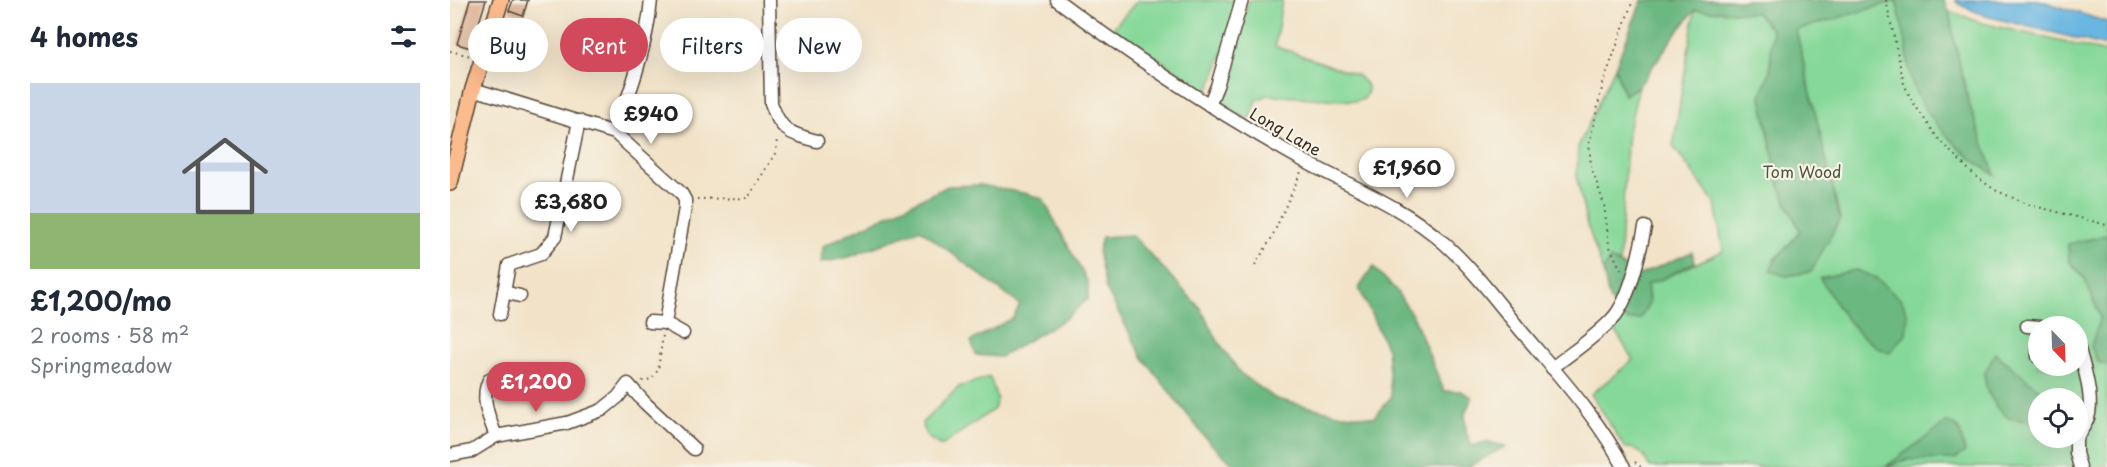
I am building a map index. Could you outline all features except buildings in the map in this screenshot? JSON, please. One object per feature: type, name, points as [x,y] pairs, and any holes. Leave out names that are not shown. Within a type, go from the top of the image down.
[{"type":"main road","points":[[495,18],[501,0]]},
{"type":"main road","points":[[450,183],[478,72]]},
{"type":"street","points":[[615,133],[645,41],[651,0]]},
{"type":"street","points":[[770,0],[771,103],[781,133],[817,141]]},
{"type":"street","name":"Long Lane","points":[[1057,0],[1074,5],[1209,105],[1306,162],[1366,192],[1445,243],[1477,277],[1582,403],[1624,467]]},
{"type":"street","points":[[1209,105],[1217,86],[1242,0]]},
{"type":"street","points":[[473,89],[615,133],[681,193],[685,200],[666,317]]},
{"type":"street","points":[[500,314],[509,265],[541,254],[555,237],[579,122]]},
{"type":"street","points":[[1552,368],[1615,317],[1638,260],[1645,227]]},
{"type":"street","points":[[504,292],[520,296]]},
{"type":"street","points":[[650,322],[666,317]]},
{"type":"street","points":[[666,317],[683,333]]},
{"type":"street","points":[[489,380],[486,385],[485,398],[487,413],[496,436]]},
{"type":"street","points":[[450,455],[472,451],[496,436],[567,423],[602,410],[618,397],[628,384],[694,449]]},
{"type":"street","points":[[2088,389],[2090,408],[2088,418]]},
{"type":"street","points":[[2076,448],[2080,467]]},
{"type":"path","points":[[1629,286],[1609,245],[1604,204],[1591,166],[1589,144],[1603,84],[1633,0]]},
{"type":"path","points":[[1886,0],[1904,84],[1912,101],[1940,141],[1974,175],[1995,190],[2027,204],[2107,225]]},
{"type":"path","points":[[450,51],[468,55]]},
{"type":"path","points":[[685,200],[748,198],[776,152],[781,133]]},
{"type":"path","points":[[1255,265],[1271,239],[1306,162]]},
{"type":"path","points":[[628,384],[652,379],[658,370],[666,317]]},
{"type":"green space","points":[[1138,0],[1243,0],[1208,92],[1113,28]]},
{"type":"green space","points":[[1249,0],[1282,0],[1275,46],[1357,75],[1366,84],[1368,91],[1364,99],[1356,101],[1268,95],[1257,100],[1251,119],[1229,108],[1220,97]]},
{"type":"green space","name":"Tom Wood","points":[[1642,0],[1944,0],[1949,11],[1969,104],[1995,175],[1970,157],[1946,135],[1918,97],[1911,79],[1905,38],[1896,1],[1796,30],[1840,219],[1811,272],[1786,276],[1770,271],[1775,260],[1800,231],[1778,180],[1761,96],[1770,71],[1772,31],[1757,13],[1695,10],[1639,86],[1624,95],[1615,67]]},
{"type":"green space","points":[[1896,1],[1904,31],[1912,82],[1923,103],[1945,134],[1994,174],[1969,104],[1949,11],[1982,23],[2107,52],[2107,235],[2068,245],[2069,261],[2085,279],[2100,317],[2091,347],[2098,362],[2107,365],[2107,467],[1650,467],[1638,451],[1625,448],[1591,394],[1633,360],[1609,320],[1649,303],[1647,284],[1723,251],[1715,203],[1673,146],[1695,10],[1758,13],[1772,31],[1770,71],[1761,96],[1778,180],[1800,231],[1788,247],[1773,260],[1840,219],[1795,30]]},
{"type":"green space","points":[[1615,67],[1624,95],[1639,86],[1628,131],[1619,264],[1610,260],[1603,271],[1586,221],[1577,179],[1578,147]]},
{"type":"green space","points":[[980,185],[1043,199],[1088,283],[1088,299],[1065,319],[1000,357],[976,355],[971,341],[1013,318],[1020,305],[920,229],[849,257],[820,263],[823,246],[948,186]]},
{"type":"green space","points":[[1132,235],[1201,309],[1218,341],[1240,373],[1276,399],[1335,413],[1374,417],[1391,397],[1387,349],[1359,288],[1373,267],[1395,289],[1414,318],[1444,391],[1461,391],[1472,397],[1465,414],[1466,432],[1472,446],[1486,442],[1506,446],[1468,467],[1236,467],[1208,441],[1143,358],[1106,289],[1098,251],[1102,237]]},
{"type":"green space","points":[[2107,235],[2107,365],[2098,362],[2091,347],[2100,317],[2085,279],[2069,261],[2068,244]]},
{"type":"green space","points":[[1692,252],[1695,262],[1647,284],[1649,303],[1640,319],[1628,321],[1609,299],[1603,271],[1610,259],[1640,275]]},
{"type":"green space","points":[[1856,270],[1876,278],[1902,301],[1908,316],[1906,334],[1889,353],[1867,340],[1848,322],[1820,278]]},
{"type":"green space","points":[[1995,353],[2038,388],[2028,388],[2028,421],[2008,418],[1997,408],[1987,391],[1984,375]]},
{"type":"green space","points":[[990,377],[997,399],[994,409],[941,446],[927,437],[922,423],[959,387]]},
{"type":"green space","points":[[1947,422],[1959,428],[1965,452],[1955,459],[1906,460],[1885,467]]},
{"type":"water","points":[[1955,0],[2039,0],[2107,22],[2107,46],[1986,16],[1958,4]]}]
